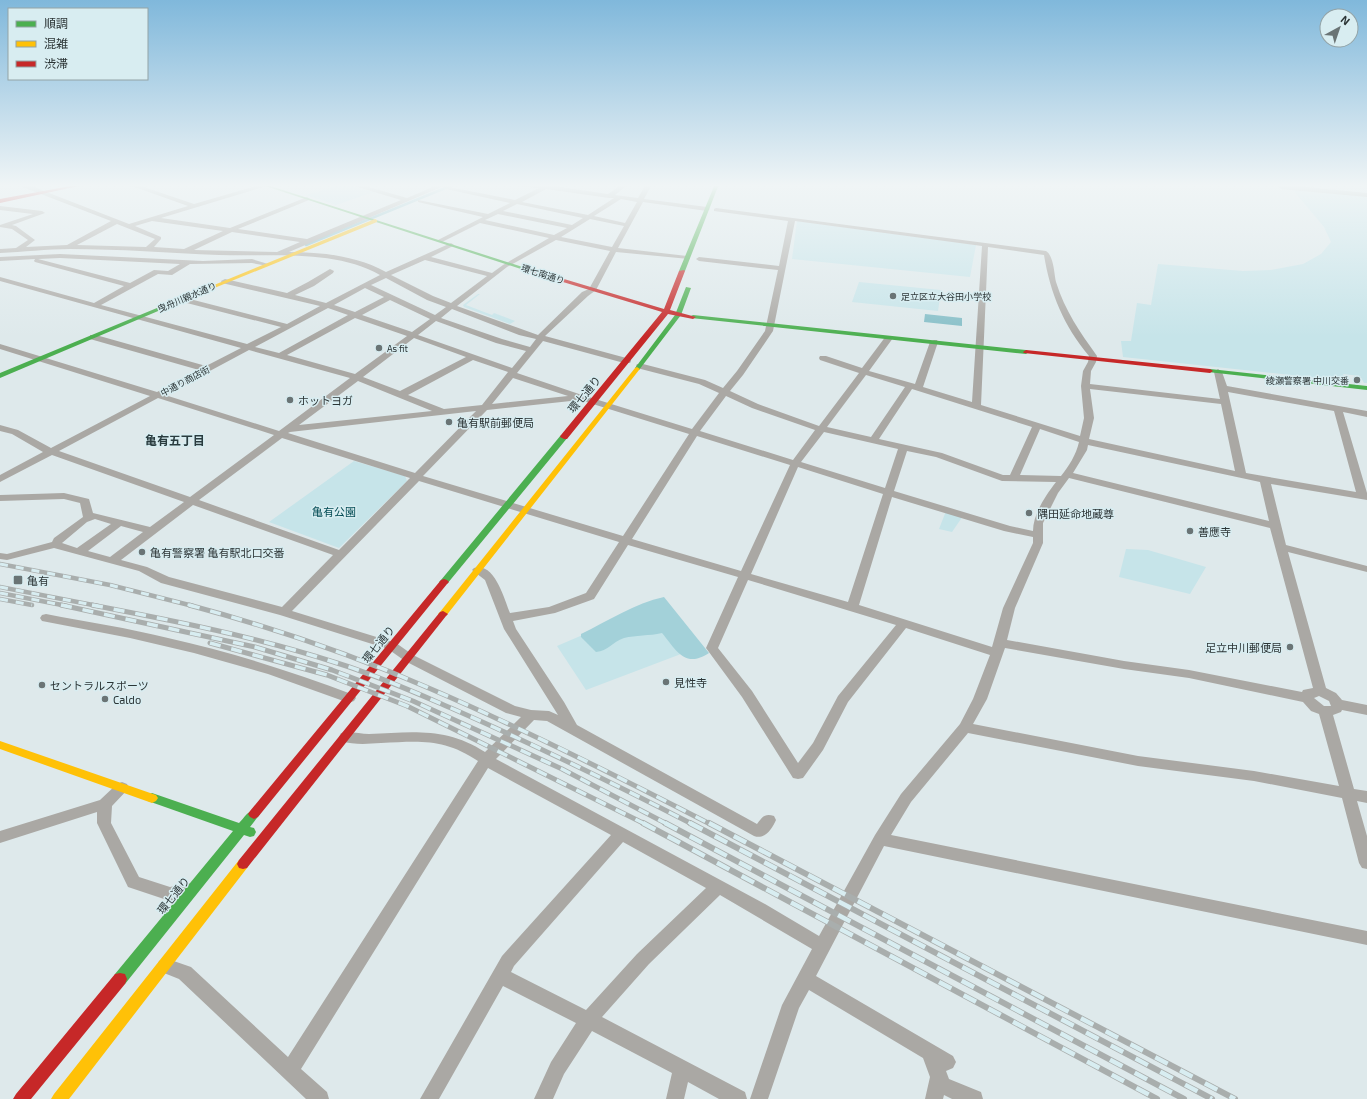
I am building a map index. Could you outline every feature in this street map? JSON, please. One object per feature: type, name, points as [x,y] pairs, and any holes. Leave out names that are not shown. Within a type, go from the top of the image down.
[{"type":"main road","name":"曳舟川親水通り","points":[[0,376],[225,281],[338,235]]},
{"type":"main road","name":"環七南通り","points":[[422,235],[592,290],[678,315],[1367,388]]},
{"type":"main road","name":"環七通り","points":[[21,1099],[666,312],[687,258],[698,235]]},
{"type":"main road","points":[[59,1099],[165,966],[265,836],[346,737],[640,366],[678,315],[691,279]]},
{"type":"main road","points":[[0,745],[265,836]]},
{"type":"street","points":[[18,250],[32,240],[25,235]]},
{"type":"street","points":[[69,247],[88,235]]},
{"type":"street","points":[[148,249],[159,238],[152,235]]},
{"type":"street","points":[[184,251],[219,235]]},
{"type":"street","points":[[262,235],[307,241]]},
{"type":"street","points":[[276,254],[321,235]]},
{"type":"street","points":[[440,241],[451,235]]},
{"type":"street","points":[[543,235],[614,250],[687,258]]},
{"type":"street","points":[[113,560],[509,263],[559,235]]},
{"type":"street","points":[[284,612],[485,407],[541,337],[585,294],[592,290],[622,235]]},
{"type":"street","points":[[506,618],[551,610],[590,596],[694,433],[740,373],[769,331],[789,235]]},
{"type":"street","points":[[759,1099],[791,1005],[880,839],[906,798],[965,727],[980,699],[999,648],[1009,608],[1038,543],[1038,523],[1053,492],[1065,477],[1082,450],[1090,418],[1085,395],[1086,371],[1093,359],[1093,356],[1077,337],[1061,308],[1049,269],[1047,254],[1044,252],[922,235]]},
{"type":"street","name":"中通り商店街","points":[[0,479],[327,305],[386,275],[451,245]]},
{"type":"street","points":[[976,406],[985,245]]},
{"type":"street","points":[[0,251],[69,247],[148,249],[319,256],[348,260],[369,266],[401,284],[451,306],[522,333],[627,361]]},
{"type":"street","points":[[0,260],[60,256],[188,262],[252,261],[266,265]]},
{"type":"street","points":[[424,257],[492,276]]},
{"type":"street","points":[[27,258],[131,286]]},
{"type":"street","points":[[699,259],[782,268]]},
{"type":"street","points":[[95,305],[157,272],[169,273],[188,262]]},
{"type":"street","points":[[287,296],[311,284],[330,271]]},
{"type":"street","points":[[0,279],[356,377],[444,412]]},
{"type":"street","points":[[225,281],[327,305],[472,357],[512,373],[580,397],[594,400],[608,407],[1008,529],[1037,535]]},
{"type":"street","points":[[368,284],[390,297],[435,318],[499,341],[531,350]]},
{"type":"street","points":[[280,356],[390,297]]},
{"type":"street","points":[[182,299],[287,326]]},
{"type":"street","points":[[93,337],[206,369]]},
{"type":"street","points":[[889,338],[795,464],[712,648],[746,694],[798,774],[818,746],[843,699],[904,624]]},
{"type":"street","points":[[874,440],[914,386],[934,342]]},
{"type":"street","points":[[0,346],[158,395],[285,432],[526,511],[852,607],[904,624],[999,648],[1189,674],[1307,698],[1315,707],[1367,710]]},
{"type":"street","points":[[400,394],[472,357]]},
{"type":"street","points":[[823,358],[863,372],[914,386],[1084,441],[1265,480],[1365,497]]},
{"type":"street","points":[[640,366],[702,382],[779,416],[822,429],[939,455],[1002,478],[1065,477],[1275,526]]},
{"type":"street","points":[[1218,372],[1223,388],[1241,475]]},
{"type":"street","points":[[1086,386],[1225,402]]},
{"type":"street","points":[[1223,388],[1367,414]]},
{"type":"street","points":[[285,432],[485,407],[580,397]]},
{"type":"street","points":[[1338,409],[1360,490],[1365,497]]},
{"type":"street","points":[[1014,478],[1037,426]]},
{"type":"street","points":[[0,428],[15,432],[44,449],[341,554]]},
{"type":"street","points":[[852,607],[903,447]]},
{"type":"street","points":[[1265,480],[1296,607],[1320,691]]},
{"type":"street","points":[[0,498],[64,496],[85,501],[88,517]]},
{"type":"street","points":[[0,556],[7,557],[56,544],[58,540],[88,517],[98,517],[152,530]]},
{"type":"street","points":[[79,552],[120,522]]},
{"type":"street","points":[[56,544],[60,547],[143,569],[165,580],[284,612],[392,646],[409,658],[511,710],[531,715],[549,716],[760,832],[769,820]]},
{"type":"street","points":[[1281,546],[1367,569]]},
{"type":"street","points":[[478,570],[486,574],[490,579],[510,629],[559,705],[571,728]]},
{"type":"street","points":[[46,618],[142,636],[228,658],[296,678],[349,698]]},
{"type":"street","points":[[1307,698],[1308,693],[1320,691],[1332,697],[1331,708],[1349,794],[1367,863]]},
{"type":"street","points":[[290,1071],[486,760],[531,715]]},
{"type":"street","points":[[965,727],[1138,761],[1254,776],[1367,797]]},
{"type":"street","points":[[346,737],[359,740],[388,738],[437,738],[453,741],[822,946]]},
{"type":"street","points":[[0,838],[105,804],[122,788]]},
{"type":"street","points":[[105,804],[104,823],[134,882],[170,894],[194,889]]},
{"type":"street","points":[[429,1099],[508,961],[621,834]]},
{"type":"street","points":[[880,839],[1367,938]]},
{"type":"street","points":[[544,1099],[552,1077],[589,1019],[647,955],[718,887]]},
{"type":"street","points":[[165,966],[185,973],[320,1099]]},
{"type":"street","points":[[499,975],[589,1019],[738,1099]]},
{"type":"street","points":[[806,979],[947,1062]]},
{"type":"street","points":[[929,1051],[939,1093],[974,1099]]},
{"type":"street","points":[[675,1099],[682,1069]]},
{"type":"green space","points":[[795,235],[904,235],[976,245],[970,277],[792,259]]},
{"type":"green space","points":[[1328,235],[1367,235],[1367,383],[1364,383],[1360,376],[1343,374],[1346,381],[1123,357],[1121,341],[1131,341],[1137,303],[1151,305],[1158,264],[1243,271],[1271,270],[1303,264],[1321,254],[1331,242]]},
{"type":"green space","points":[[859,282],[941,290],[938,311],[852,302]]},
{"type":"green space","points":[[480,294],[466,305],[492,315],[494,313],[515,321],[510,324],[464,307],[463,305]]},
{"type":"green space","name":"亀有公園","points":[[354,461],[405,476],[407,481],[339,548],[269,522]]},
{"type":"green space","points":[[946,511],[963,516],[952,532],[939,529]]},
{"type":"green space","points":[[1126,549],[1148,550],[1206,567],[1190,594],[1119,577]]},
{"type":"green space","points":[[657,603],[681,654],[586,690],[557,646]]},
{"type":"shaded area","points":[[925,314],[962,318],[962,326],[924,322]]},
{"type":"shaded area","points":[[664,597],[709,653],[694,659],[687,658],[677,651],[662,633],[624,638],[604,650],[596,652],[581,637],[581,634],[622,613],[643,603]]},
{"type":"waterway","points":[[306,245],[330,235]]},
{"type":"railway","points":[[0,564],[110,585],[193,606]]},
{"type":"railway","points":[[0,587],[98,606]]},
{"type":"railway","points":[[0,593],[67,606]]},
{"type":"railway","points":[[0,599],[32,605]]},
{"type":"railway","points":[[61,605],[255,647],[332,670],[413,701],[562,769],[667,824]]},
{"type":"railway","points":[[92,605],[246,637],[277,645],[366,673],[482,722],[603,779],[692,824]]},
{"type":"railway","points":[[189,605],[312,642],[402,677],[537,737],[710,824]]},
{"type":"railway","points":[[210,643],[327,675],[407,706],[643,823]]},
{"type":"railway","points":[[643,823],[1157,1099]]},
{"type":"railway","points":[[665,823],[1184,1099]]},
{"type":"railway","points":[[690,823],[1212,1099]]},
{"type":"railway","points":[[709,823],[1235,1099]]},
{"type":"traffic: fast","points":[[421,235],[532,271]]},
{"type":"traffic: fast","points":[[682,271],[696,235]]},
{"type":"traffic: fast","points":[[637,369],[678,315],[688,288]]},
{"type":"traffic: fast","points":[[0,376],[200,292]]},
{"type":"traffic: fast","points":[[693,317],[1026,352]]},
{"type":"traffic: fast","points":[[1210,371],[1367,388]]},
{"type":"traffic: fast","points":[[444,582],[564,437]]},
{"type":"traffic: fast","points":[[152,798],[250,832]]},
{"type":"traffic: fast","points":[[120,979],[254,814]]},
{"type":"traffic: slow","points":[[200,292],[340,235]]},
{"type":"traffic: slow","points":[[443,614],[637,369]]},
{"type":"traffic: slow","points":[[0,745],[152,798]]},
{"type":"traffic: slow","points":[[59,1099],[243,864]]},
{"type":"traffic: jam","points":[[532,271],[678,315],[693,317]]},
{"type":"traffic: jam","points":[[564,437],[666,312],[682,271]]},
{"type":"traffic: jam","points":[[1026,352],[1210,371]]},
{"type":"traffic: jam","points":[[254,814],[444,582]]},
{"type":"traffic: jam","points":[[243,864],[443,614]]},
{"type":"traffic: jam","points":[[21,1099],[120,979]]},
{"type":"place","name":"足立区立大谷田小学校","points":[[893,296]]},
{"type":"place","name":"As fit","points":[[379,348]]},
{"type":"place","name":"綾瀬警察署 中川交番","points":[[1357,380]]},
{"type":"place","name":"ホットヨガ","points":[[290,400]]},
{"type":"place","name":"亀有駅前郵便局","points":[[449,422]]},
{"type":"place","name":"隅田延命地蔵尊","points":[[1029,513]]},
{"type":"place","name":"善應寺","points":[[1190,531]]},
{"type":"place","name":"亀有警察署 亀有駅北口交番","points":[[142,552]]},
{"type":"place","name":"亀有","points":[[18,580]]},
{"type":"place","name":"足立中川郵便局","points":[[1290,647]]},
{"type":"place","name":"見性寺","points":[[666,682]]},
{"type":"place","name":"セントラルスポーツ","points":[[42,685]]},
{"type":"place","name":"Caldo","points":[[105,699]]},
{"type":"district","name":"亀有五丁目","points":[[175,440]]}]
